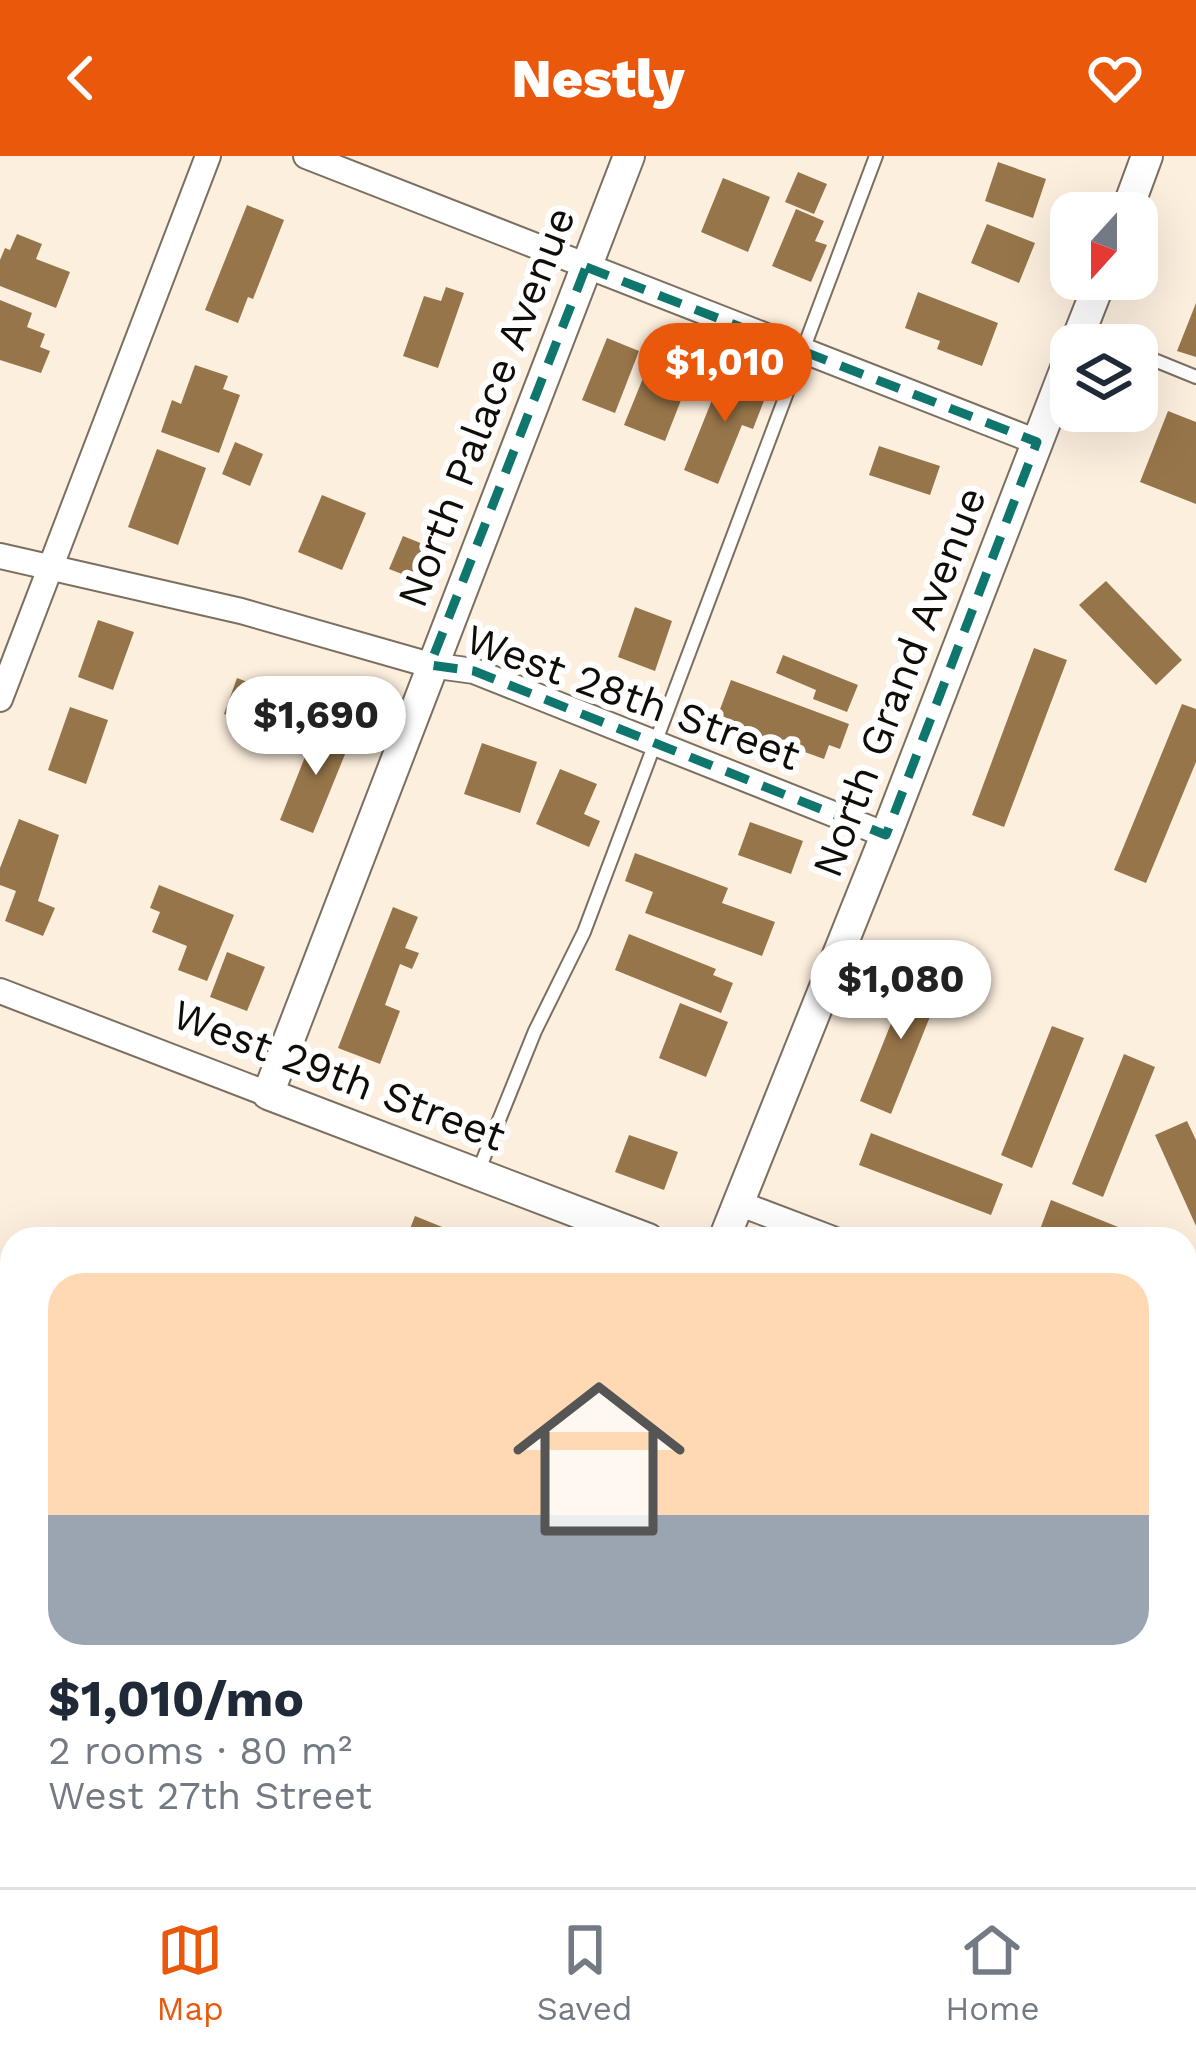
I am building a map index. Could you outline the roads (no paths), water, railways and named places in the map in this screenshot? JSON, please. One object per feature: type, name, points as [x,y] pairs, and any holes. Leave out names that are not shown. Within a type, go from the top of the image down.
[{"type":"street","points":[[0,700],[208,156]]},
{"type":"street","points":[[306,156],[1037,442]]},
{"type":"street","name":"North Palace Avenue","points":[[268,1094],[629,156]]},
{"type":"street","points":[[1134,192],[1148,156]]},
{"type":"street","name":"North Grand Avenue","points":[[729,1227],[1050,409]]},
{"type":"street","name":"West 28th Street","points":[[0,556],[474,671],[886,835]]},
{"type":"street","name":"West 29th Street","points":[[0,991],[617,1227]]},
{"type":"street","points":[[738,1203],[801,1227]]},
{"type":"lane","points":[[478,1173],[535,1031],[584,932],[877,156]]},
{"type":"lane","points":[[1158,362],[1196,377]]}]
